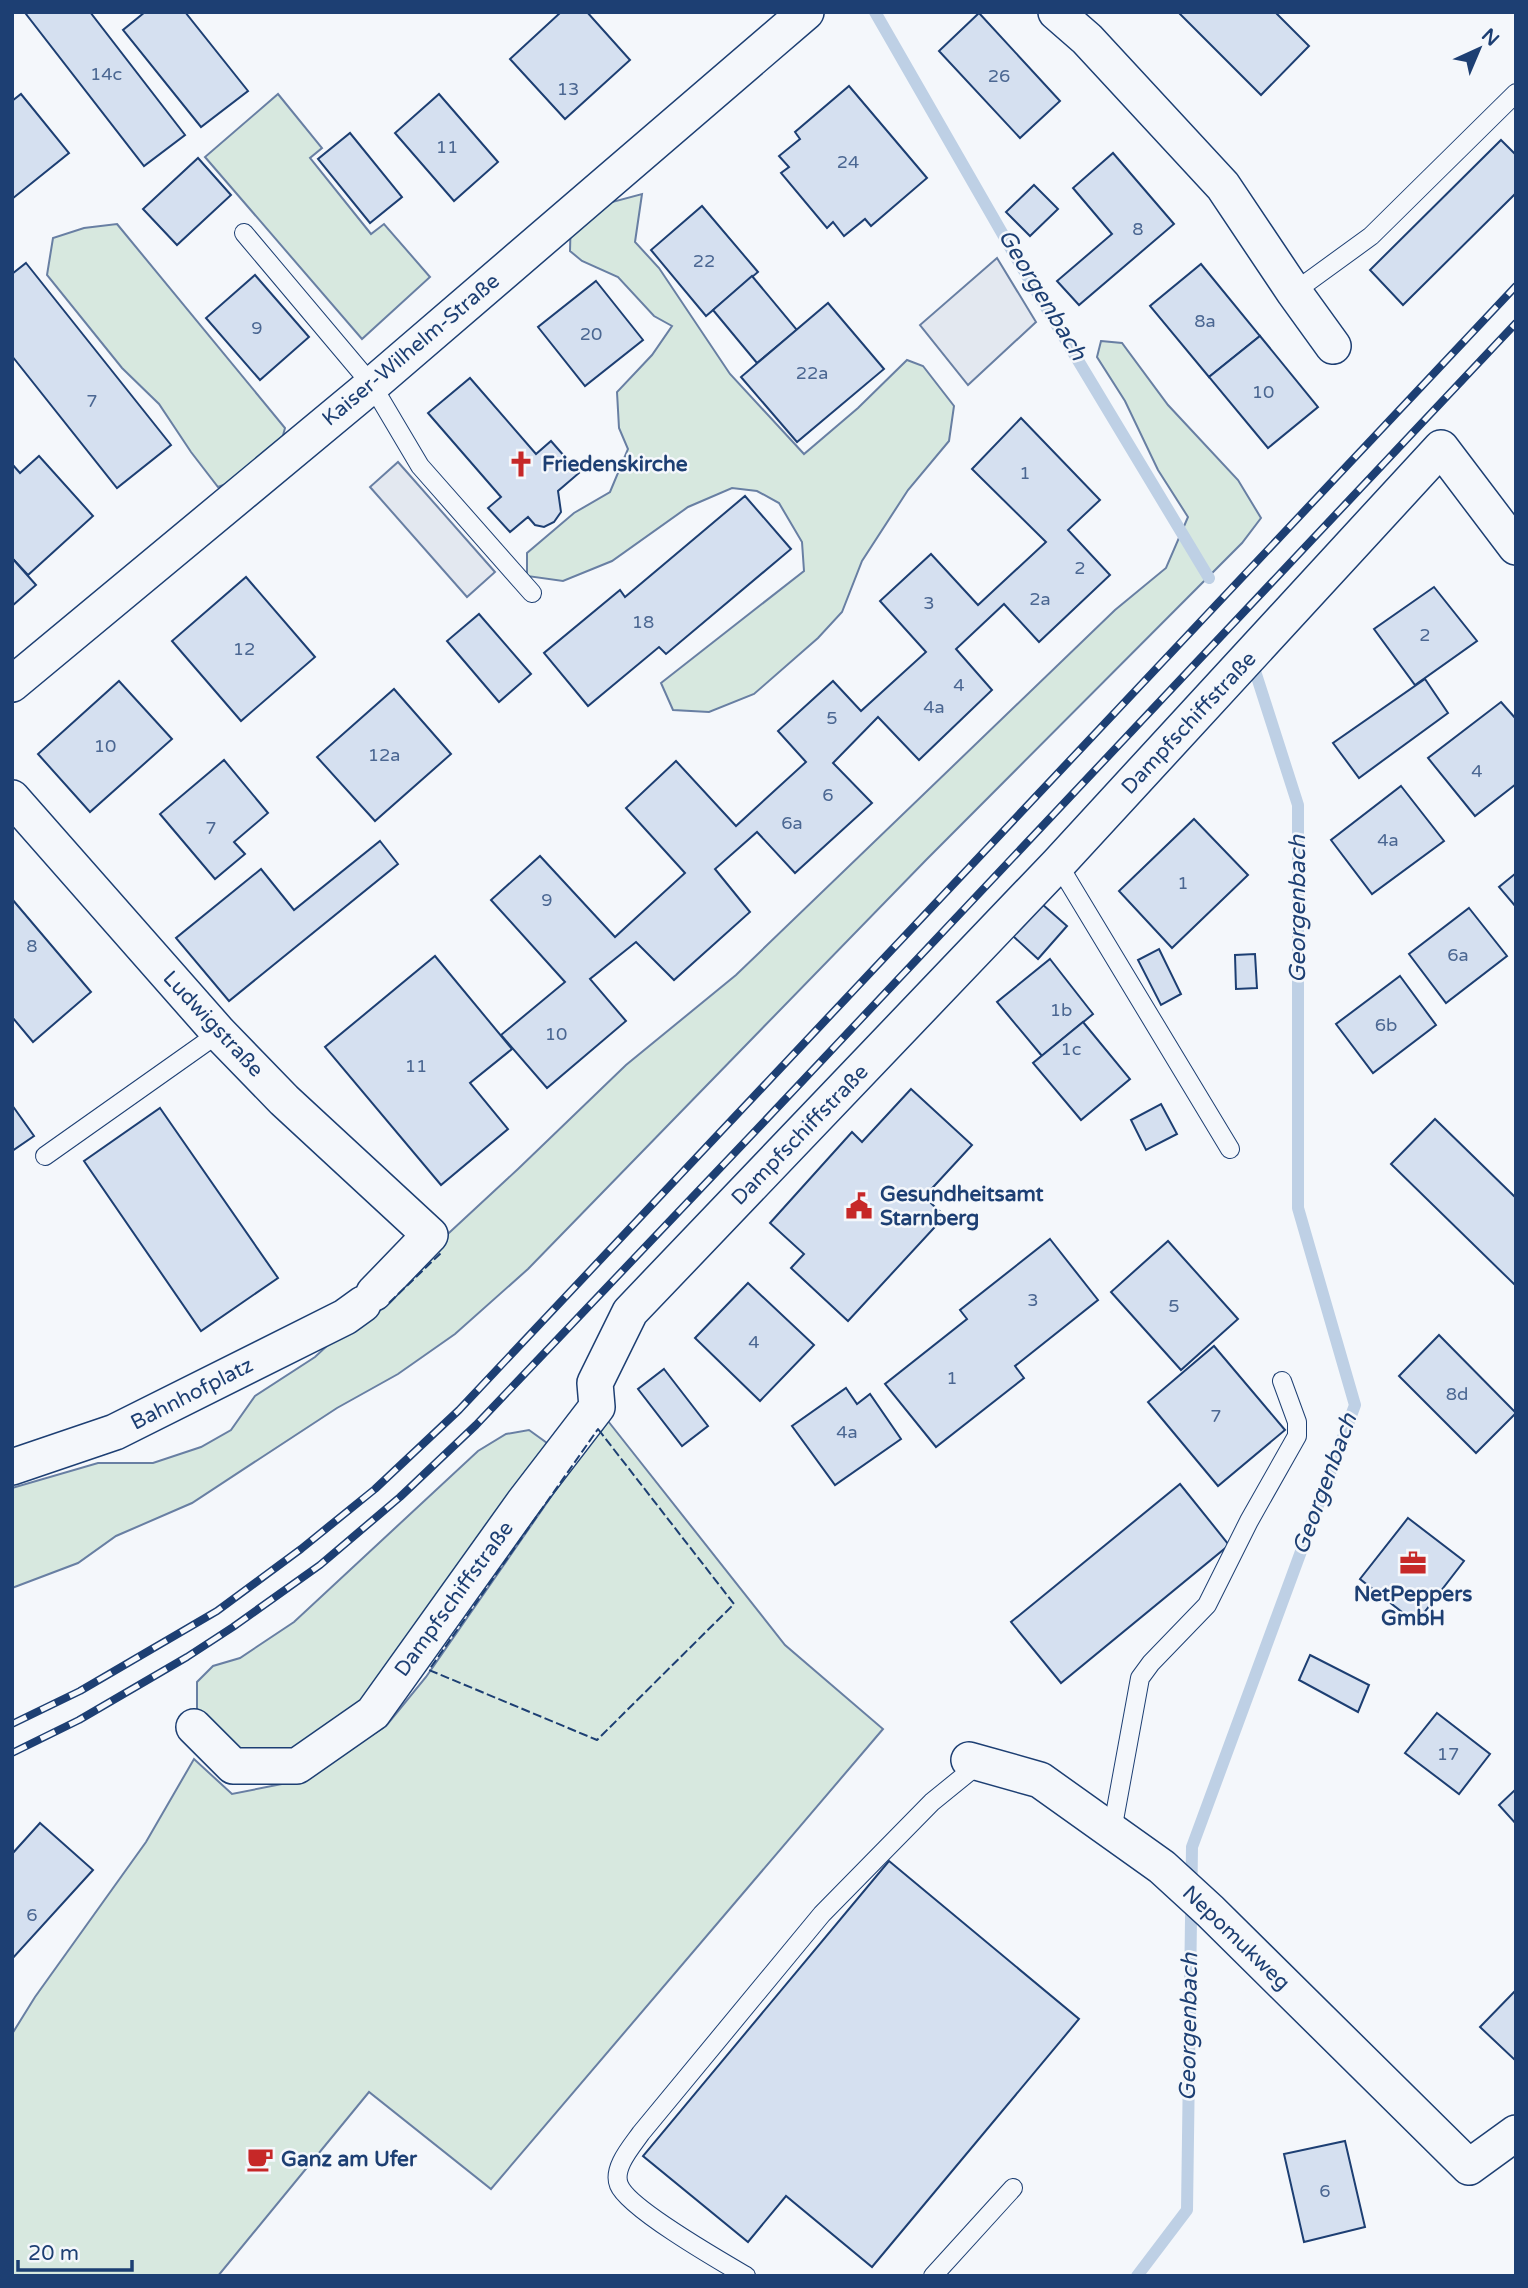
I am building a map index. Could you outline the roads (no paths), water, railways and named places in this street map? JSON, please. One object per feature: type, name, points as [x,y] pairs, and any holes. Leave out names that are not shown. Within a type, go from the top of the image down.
[{"type":"street","name":"Kaiser-Wilhelm-Straße","points":[[12,684],[372,385],[806,12]]},
{"type":"street","points":[[1056,12],[1087,39],[1223,186],[1333,346]]},
{"type":"street","points":[[1440,460],[1516,547]]},
{"type":"street","points":[[1440,460],[1516,564]]},
{"type":"street","name":"Dampfschiffstraße","points":[[194,1727],[233,1766],[297,1766],[373,1713],[524,1502],[597,1408],[595,1382],[630,1312],[1440,460]]},
{"type":"street","name":"Ludwigstraße","points":[[12,798],[219,1032],[284,1100],[430,1236]]},
{"type":"street","name":"Bahnhofplatz","points":[[12,1467],[115,1433],[345,1317],[369,1298],[430,1236]]},
{"type":"street","name":"Nepomukweg","points":[[974,1762],[1040,1780],[1162,1867],[1469,2166],[1516,2133]]},
{"type":"lane","points":[[1294,292],[1371,236],[1516,93]]},
{"type":"lane","points":[[244,233],[372,385],[420,466],[532,593]]},
{"type":"lane","points":[[1058,864],[1230,1149]]},
{"type":"lane","points":[[45,1156],[219,1032]]},
{"type":"lane","points":[[1112,1831],[1140,1678],[1207,1605],[1249,1521],[1297,1436],[1297,1422],[1282,1381]]},
{"type":"lane","points":[[747,2276],[703,2252],[638,2206],[619,2186],[618,2170],[641,2133],[822,1914],[974,1762]]},
{"type":"lane","points":[[933,2276],[1013,2188]]},
{"type":"waterway","name":"Georgenbach","points":[[875,12],[1017,259],[1209,578]]},
{"type":"waterway","name":"Georgenbach","points":[[1137,2276],[1187,2210],[1192,1847],[1355,1405],[1298,1208],[1298,805],[1255,671]]},
{"type":"railway","points":[[12,1724],[80,1691],[217,1611],[301,1549],[375,1489],[459,1410],[1516,286]]},
{"type":"railway","points":[[12,1753],[79,1720],[233,1627],[320,1565],[400,1497],[476,1425],[1516,323]]},
{"type":"place","name":"Friedenskirche","points":[[521,464]]},
{"type":"place","name":"Gesundheitsamt Starnberg","points":[[859,1206]]},
{"type":"place","name":"NetPeppers GmbH","points":[[1413,1563]]},
{"type":"place","name":"Ganz am Ufer","points":[[260,2159]]}]
